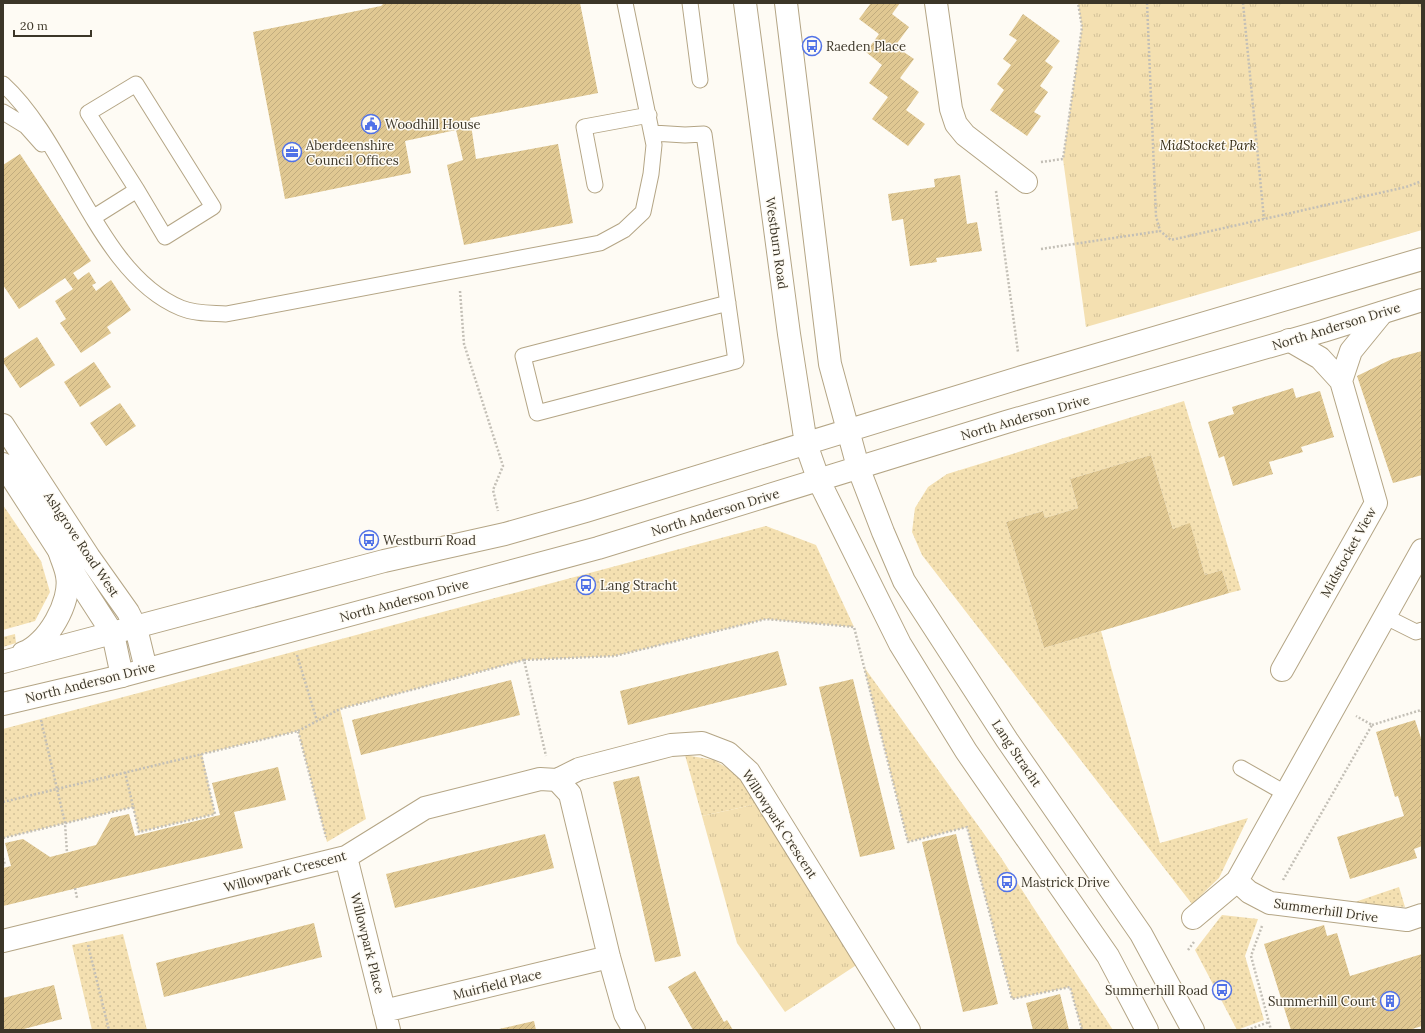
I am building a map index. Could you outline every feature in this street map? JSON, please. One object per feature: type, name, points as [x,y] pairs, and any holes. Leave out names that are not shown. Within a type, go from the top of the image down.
[{"type":"main road","name":"Westburn Road","points":[[745,3],[789,334],[806,444],[819,481]]},
{"type":"main road","points":[[786,3],[830,364],[858,467]]},
{"type":"main road","points":[[936,3],[952,109],[956,124],[965,135],[1026,182]]},
{"type":"main road","points":[[3,661],[136,628],[384,561],[505,534],[806,444],[1022,377],[1422,259]]},
{"type":"main road","name":"North Anderson Drive","points":[[3,704],[122,676],[146,668],[598,548],[1006,422],[1382,313],[1422,300]]},
{"type":"main road","points":[[1341,381],[1351,351],[1382,313]]},
{"type":"main road","name":"Midstocket View","points":[[1282,670],[1376,503],[1341,381],[1320,358],[1289,340]]},
{"type":"main road","name":"Ashgrove Road West","points":[[3,425],[89,557],[128,612],[136,628],[146,668]]},
{"type":"main road","name":"Ashgrove Road West","points":[[3,464],[112,634],[122,676]]},
{"type":"main road","name":"Lang Stracht","points":[[858,467],[904,580],[1007,740],[1141,934],[1193,1030]]},
{"type":"main road","points":[[819,481],[900,644],[966,751],[1108,956],[1147,1030]]},
{"type":"main road","points":[[3,661],[27,652],[47,634],[61,612],[67,596],[68,577],[59,550]]},
{"type":"main road","points":[[1193,918],[1236,881],[1284,793],[1422,550]]},
{"type":"main road","name":"Willowpark Crescent","points":[[3,941],[346,857],[425,808],[540,779],[557,780],[579,770],[672,745],[702,744],[728,753],[749,772],[909,1030]]},
{"type":"main road","points":[[557,780],[570,794],[609,957],[625,1014],[634,1030]]},
{"type":"main road","name":"Willowpark Place","points":[[346,857],[387,1021]]},
{"type":"main road","name":"Summerhill Drive","points":[[1236,881],[1249,892],[1270,903],[1407,920],[1422,915]]},
{"type":"main road","name":"Muirfield Place","points":[[387,1021],[609,957]]},
{"type":"lane","points":[[3,84],[30,111],[94,217],[129,271],[153,292],[182,308],[203,313],[226,314],[459,268],[600,243],[624,230],[643,212],[651,174],[654,145],[653,133],[625,3]]},
{"type":"lane","points":[[690,3],[700,80]]},
{"type":"lane","points":[[136,84],[213,208],[165,237],[136,190],[88,113],[136,84]]},
{"type":"lane","points":[[3,112],[26,126],[54,156],[75,185]]},
{"type":"lane","points":[[594,185],[584,127],[649,115]]},
{"type":"lane","points":[[653,133],[684,135],[704,134],[728,303],[736,361],[536,413],[523,356],[728,303]]},
{"type":"lane","points":[[94,217],[136,190]]},
{"type":"lane","points":[[1384,616],[1416,632],[1422,630]]},
{"type":"lane","points":[[1241,768],[1284,793]]},
{"type":"path","points":[[1026,182],[1038,162],[1063,158],[1082,27],[1078,3]]},
{"type":"path","points":[[1147,3],[1156,216],[1160,231],[1171,240],[1406,187],[1422,181]]},
{"type":"path","points":[[1243,3],[1264,219]]},
{"type":"path","points":[[992,157],[1022,377]]},
{"type":"path","points":[[1041,249],[1160,231]]},
{"type":"path","points":[[459,268],[464,344],[503,466],[493,490]]},
{"type":"path","points":[[3,802],[298,731],[340,710],[524,660],[615,656],[766,619],[854,627],[908,842],[966,827],[1012,999],[1070,987],[1082,1030]]},
{"type":"path","points":[[290,631],[317,721]]},
{"type":"path","points":[[524,660],[548,761]]},
{"type":"path","points":[[36,696],[65,823],[67,852]]},
{"type":"path","points":[[1335,704],[1372,725]]},
{"type":"path","points":[[1271,1030],[1252,956],[1270,903],[1372,725],[1422,710],[1422,712]]},
{"type":"path","points":[[298,731],[327,842]]},
{"type":"path","points":[[125,772],[139,832],[215,814],[201,754]]},
{"type":"path","points":[[3,838],[133,807]]},
{"type":"path","points":[[3,858],[5,865],[3,865]]},
{"type":"path","points":[[87,942],[109,1030]]},
{"type":"path","points":[[1247,1030],[1269,1022]]},
{"type":"green space","name":"MidStocket Park","points":[[1078,3],[1422,3],[1422,230],[1086,327],[1063,159],[1082,27]]},
{"type":"green space","points":[[1184,401],[1241,590],[1229,593],[1222,570],[1205,575],[1190,524],[1173,529],[1151,455],[1070,479],[1078,508],[1045,518],[1043,511],[1006,522],[1044,648],[1101,631],[1160,843],[1248,818],[1219,878],[1192,904],[922,555],[912,532],[915,508],[928,487],[947,474]]},
{"type":"green space","points":[[3,505],[41,561],[50,592],[35,621],[3,630]]},
{"type":"green space","points":[[766,526],[816,545],[854,627],[766,619],[615,656],[524,660],[340,709],[366,819],[327,842],[298,731],[202,754],[215,814],[139,832],[133,807],[3,838],[3,729]]},
{"type":"green space","points":[[15,634],[16,643],[3,647],[3,637]]},
{"type":"green space","points":[[864,667],[1000,856],[1113,1030],[1082,1030],[1070,987],[1012,999],[967,827],[908,842]]},
{"type":"green space","points":[[685,755],[714,760],[736,773],[757,804],[702,816]]},
{"type":"green space","points":[[757,804],[858,964],[785,1012],[737,943],[702,816]]},
{"type":"green space","points":[[1399,887],[1405,907],[1352,903]]},
{"type":"green space","points":[[1222,915],[1258,919],[1245,956],[1264,1020],[1237,1030],[1195,950]]},
{"type":"green space","points":[[123,934],[147,1030],[92,1030],[72,945]]},
{"type":"building","name":"Woodhill House","points":[[384,3],[580,3],[598,93],[470,118],[476,159],[558,144],[573,223],[464,245],[447,165],[463,160],[456,130],[405,141],[411,173],[285,199],[253,32],[381,6]]},
{"type":"building","points":[[871,3],[900,3],[892,14],[909,27],[895,46],[914,59],[900,78],[919,92],[906,110],[925,124],[908,146],[872,119],[888,97],[869,83],[882,65],[866,52],[879,34],[859,19]]},
{"type":"building","points":[[1023,14],[1060,41],[1045,61],[1053,67],[1040,86],[1048,92],[1034,112],[1041,116],[1027,136],[990,110],[1004,90],[997,84],[1011,65],[1003,59],[1017,40],[1009,35]]},
{"type":"building","points":[[20,154],[91,261],[73,273],[78,280],[89,272],[96,283],[92,285],[96,291],[111,280],[131,310],[107,327],[111,333],[81,353],[60,323],[66,319],[55,301],[73,289],[65,278],[19,309],[3,285],[3,165]]},
{"type":"building","points":[[960,175],[967,224],[977,222],[982,251],[936,258],[937,262],[910,266],[903,219],[892,221],[888,194],[935,187],[934,179]]},
{"type":"building","points":[[37,337],[55,365],[20,388],[3,362],[3,359]]},
{"type":"building","points":[[1422,351],[1422,475],[1393,483],[1357,376],[1392,359]]},
{"type":"building","points":[[94,362],[111,387],[80,407],[64,382]]},
{"type":"building","points":[[1293,388],[1296,398],[1320,391],[1334,437],[1301,447],[1303,452],[1269,462],[1273,474],[1233,486],[1224,456],[1219,458],[1208,422],[1234,414],[1232,407]]},
{"type":"building","points":[[120,403],[136,426],[106,446],[90,423]]},
{"type":"building","points":[[1151,455],[1173,529],[1190,523],[1205,575],[1222,570],[1229,593],[1044,648],[1006,522],[1043,511],[1045,518],[1078,508],[1070,479]]},
{"type":"building","points":[[778,651],[787,685],[628,725],[620,691]]},
{"type":"building","points":[[853,679],[895,849],[860,857],[819,687]]},
{"type":"building","points":[[511,680],[520,715],[361,755],[352,720]]},
{"type":"building","points":[[1415,720],[1422,741],[1422,846],[1414,849],[1417,858],[1350,879],[1337,837],[1404,816],[1398,796],[1395,797],[1376,732]]},
{"type":"building","points":[[278,767],[286,800],[234,812],[243,848],[3,906],[3,868],[11,866],[5,843],[23,839],[50,857],[96,845],[111,818],[129,814],[135,836],[220,815],[212,783]]},
{"type":"building","points":[[639,776],[681,956],[655,962],[613,782]]},
{"type":"building","points":[[545,834],[554,868],[395,908],[386,874]]},
{"type":"building","points":[[956,834],[998,1004],[963,1012],[922,842]]},
{"type":"building","points":[[314,923],[322,957],[164,997],[156,963]]},
{"type":"building","points":[[1324,925],[1327,936],[1337,933],[1350,976],[1422,954],[1422,1026],[1409,1030],[1291,1030],[1264,944]]},
{"type":"building","points":[[695,971],[724,1022],[727,1020],[733,1030],[693,1030],[668,987]]},
{"type":"building","points":[[54,985],[62,1019],[20,1030],[3,1030],[3,998]]},
{"type":"building","points":[[1060,994],[1069,1030],[1033,1030],[1026,1003]]},
{"type":"building","points":[[534,1021],[536,1030],[499,1030],[499,1029]]},
{"type":"place","name":"Raeden Place","points":[[812,46]]},
{"type":"place","name":"Woodhill House","points":[[371,124]]},
{"type":"place","name":"Aberdeenshire Council Offices","points":[[292,152]]},
{"type":"place","name":"Westburn Road","points":[[369,540]]},
{"type":"place","name":"Lang Stracht","points":[[586,585]]},
{"type":"place","name":"Mastrick Drive","points":[[1007,882]]},
{"type":"place","name":"Summerhill Road","points":[[1222,990]]},
{"type":"place","name":"Summerhill Court","points":[[1390,1001]]}]
